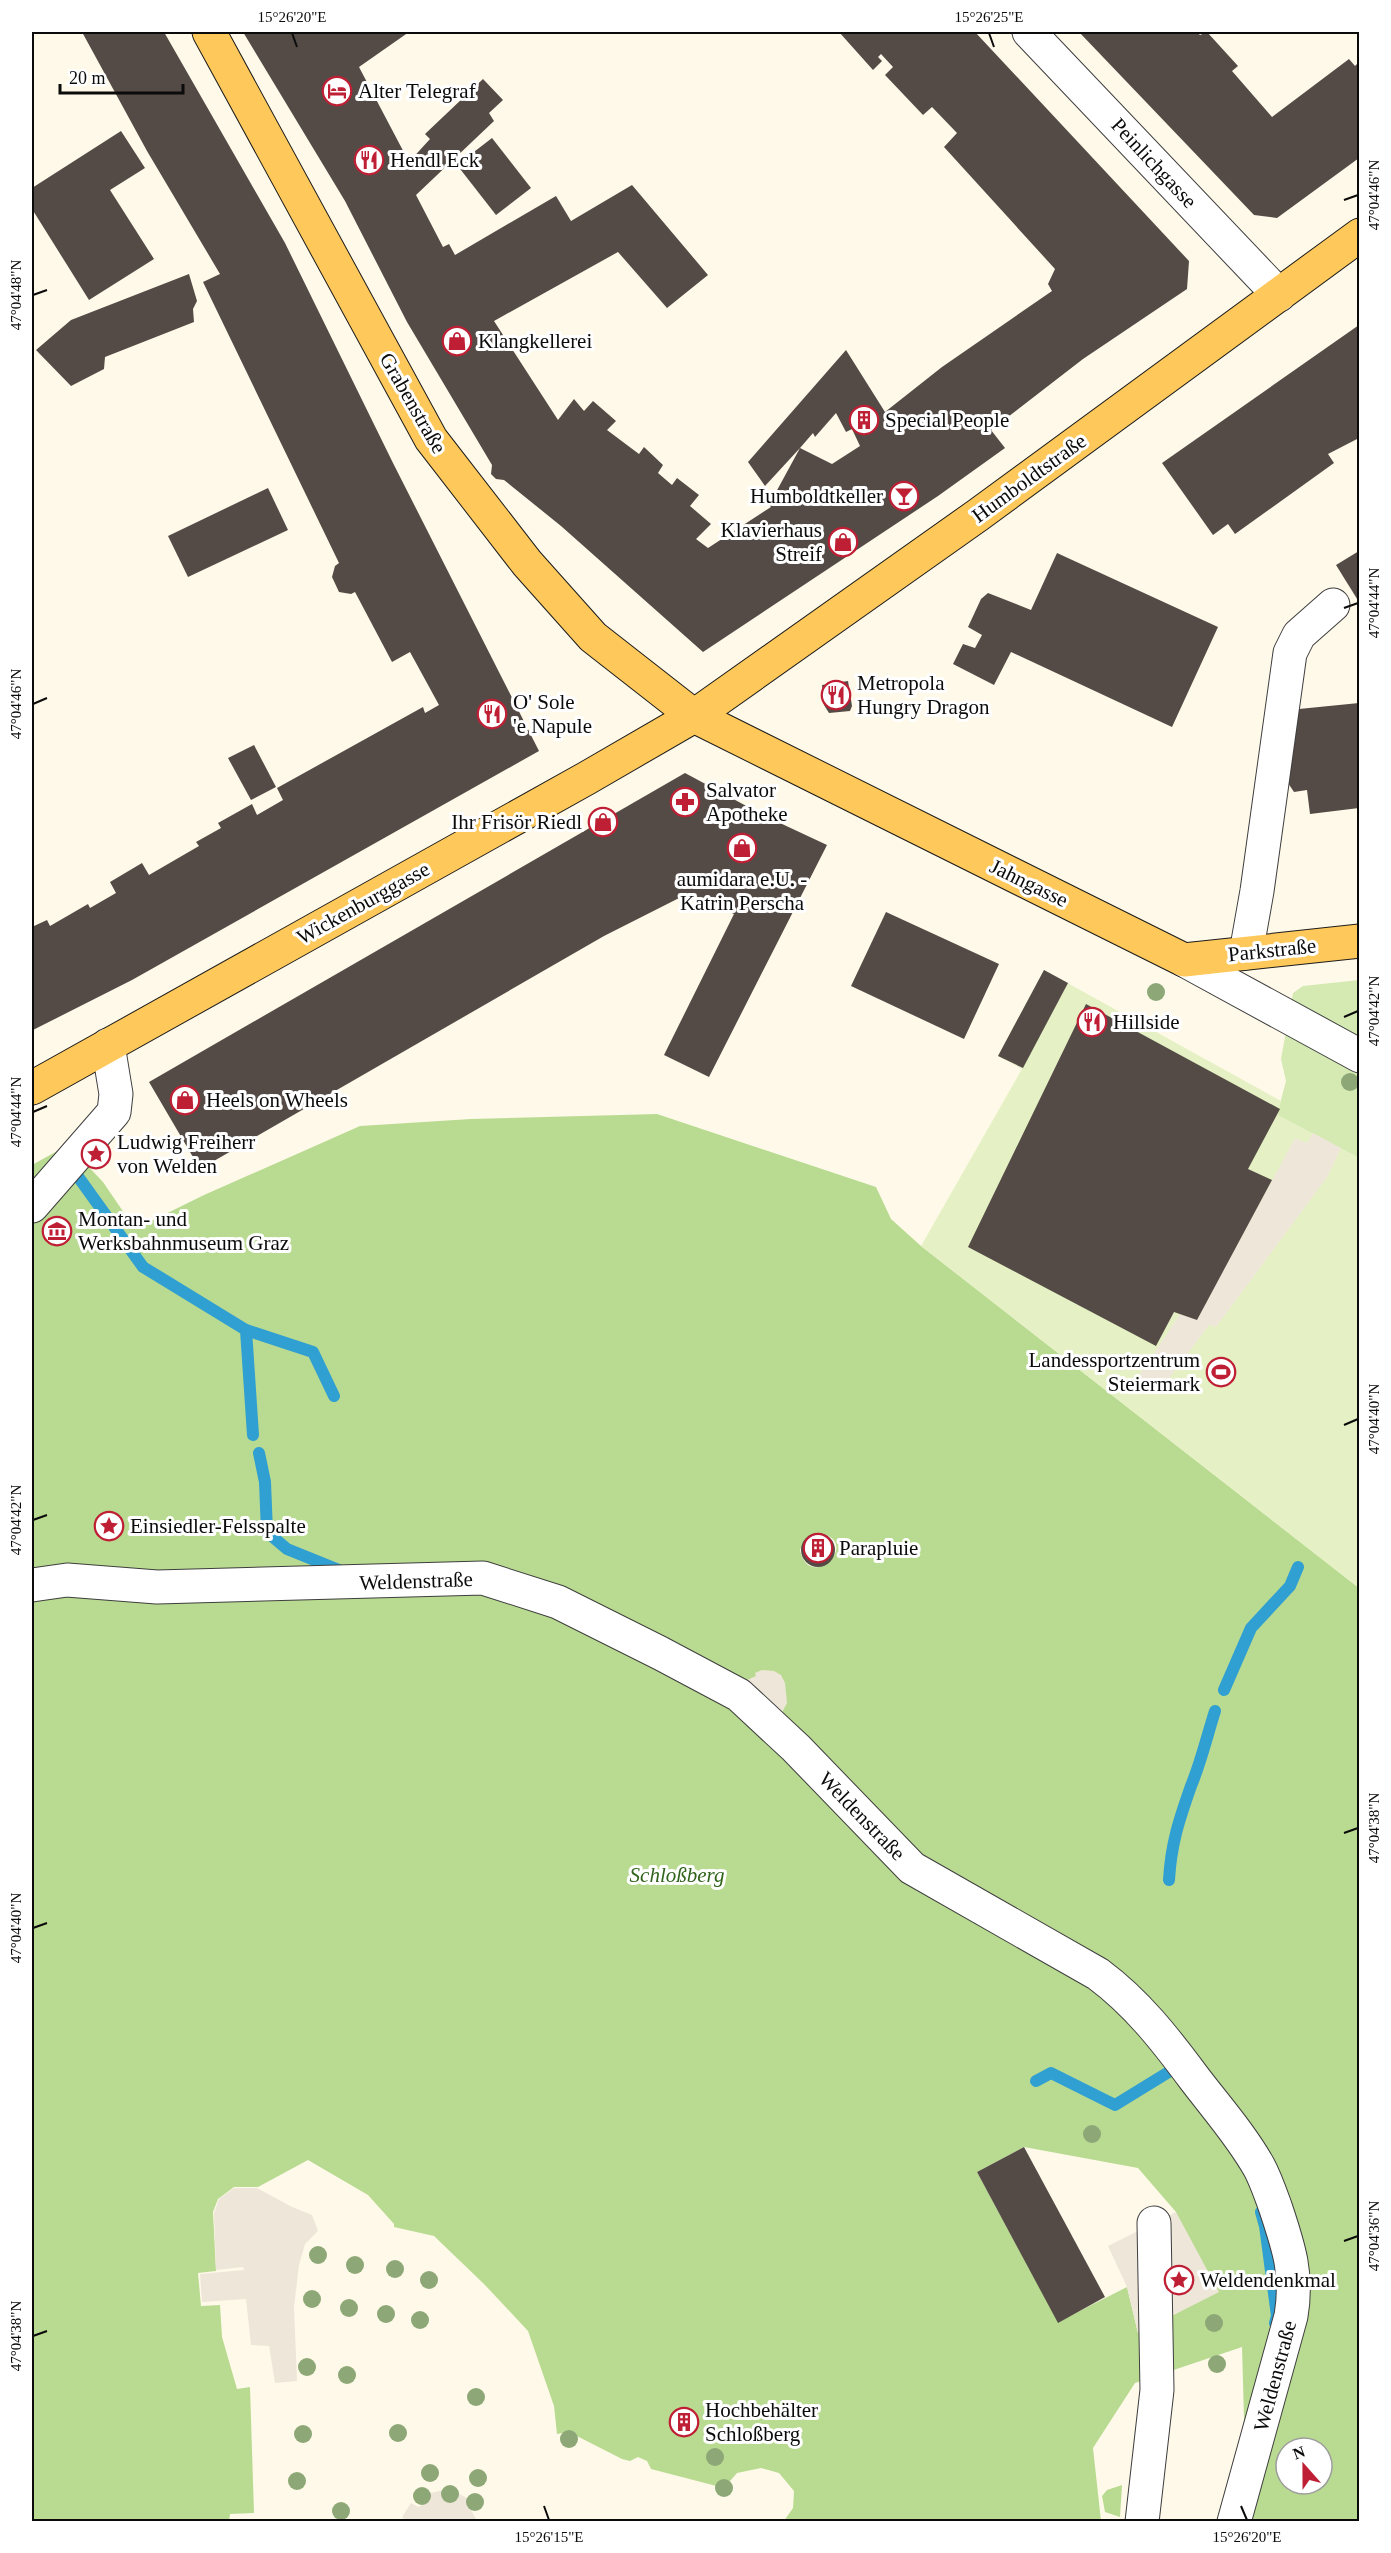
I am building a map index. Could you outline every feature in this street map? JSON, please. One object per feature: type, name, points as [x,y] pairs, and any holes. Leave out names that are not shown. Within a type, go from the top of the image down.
[{"type":"main road","name":"Grabenstraße","points":[[209,32],[431,440],[527,563],[593,637],[694,716]]},
{"type":"main road","name":"Humboldtstraße","points":[[694,716],[856,603],[1359,235]]},
{"type":"main road","name":"Jahngasse","points":[[694,716],[1184,960]]},
{"type":"main road","name":"Wickenburggasse","points":[[32,1088],[694,716]]},
{"type":"main road","name":"Parkstraße","points":[[1184,960],[1359,941]]},
{"type":"street","name":"Peinlichgasse","points":[[1029,32],[1279,295]]},
{"type":"street","points":[[1246,953],[1257,891],[1290,653],[1299,634],[1333,604]]},
{"type":"street","name":"Jahngasse","points":[[1184,960],[1359,1056]]},
{"type":"street","points":[[32,1206],[114,1112],[116,1094],[108,1045]]},
{"type":"street","name":"Weldenstraße","points":[[32,1585],[67,1580],[157,1587],[483,1578],[558,1602],[739,1695],[796,1748],[912,1868],[1098,1974],[1119,1989],[1157,2030],[1251,2153],[1266,2181],[1293,2262],[1294,2298],[1291,2316],[1234,2522]]},
{"type":"street","points":[[1142,2522],[1157,2390],[1158,2324],[1154,2223]]},
{"type":"green space","name":"Landessportzentrum Steiermark","points":[[1044,970],[1281,1101],[1278,1115],[1359,1158],[1359,1588],[921,1246],[1022,1069],[998,1056]]},
{"type":"green space","points":[[1359,980],[1359,1158],[1277,1115],[1286,1081],[1281,1059],[1293,993],[1303,986]]},
{"type":"green space","name":"Schloßberg","points":[[657,1114],[876,1187],[891,1219],[921,1246],[1359,1588],[1359,2521],[1240,2521],[1244,2419],[1242,2347],[1135,2383],[1093,2448],[1101,2521],[784,2521],[793,2508],[794,2491],[779,2473],[761,2468],[737,2473],[724,2488],[651,2469],[647,2461],[638,2457],[630,2461],[622,2459],[569,2432],[557,2434],[554,2406],[528,2331],[434,2236],[394,2227],[394,2224],[368,2195],[308,2160],[258,2187],[234,2187],[218,2199],[213,2212],[216,2271],[198,2273],[201,2306],[220,2305],[222,2337],[237,2389],[250,2387],[254,2513],[230,2514],[229,2522],[32,2522],[32,1165],[68,1145],[103,1182],[135,1229],[204,1195],[360,1126],[471,1119]],"holes":[[[819,1533],[831,1538],[836,1545],[835,1553],[830,1561],[822,1566],[813,1567],[805,1562],[800,1550],[805,1539]],[[1024,2147],[1138,2168],[1176,2212],[1138,2333],[1127,2287],[1058,2322],[977,2172]]]},
{"type":"green space","points":[[1122,2485],[1120,2517],[1105,2512],[1102,2496],[1107,2490]]},
{"type":"shaded area","points":[[1313,1133],[1341,1148],[1328,1176],[1216,1327],[1209,1325],[1158,1393],[1136,1380],[1180,1314],[1197,1319],[1295,1138],[1307,1143]]},
{"type":"shaded area","points":[[762,1670],[774,1671],[781,1675],[785,1683],[787,1703],[780,1716],[743,1682],[756,1676],[755,1673]]},
{"type":"shaded area","points":[[234,2188],[257,2188],[312,2215],[318,2231],[305,2244],[299,2265],[294,2307],[297,2381],[275,2383],[269,2346],[251,2345],[246,2299],[202,2302],[200,2274],[244,2270],[243,2267],[216,2270],[214,2213],[219,2199]]},
{"type":"shaded area","points":[[1176,2212],[1219,2292],[1138,2333],[1127,2287],[1108,2246]]},
{"type":"shaded area","points":[[443,2490],[445,2499],[454,2501],[458,2493],[473,2502],[470,2508],[477,2521],[406,2521],[402,2517],[411,2503],[418,2507],[429,2502],[427,2494]]},
{"type":"building","points":[[82,32],[164,32],[285,243],[539,751],[132,980],[33,1030],[32,923],[34,926],[47,920],[50,926],[88,904],[90,908],[116,893],[110,882],[142,863],[149,875],[199,846],[196,842],[221,828],[218,823],[252,804],[257,815],[283,800],[277,788],[423,707],[425,713],[439,705],[410,652],[392,662],[355,592],[351,594],[339,592],[332,577],[335,566],[339,563],[203,282],[220,274],[147,151]]},
{"type":"building","points":[[243,32],[409,32],[359,67],[409,162],[430,139],[425,134],[483,79],[503,100],[489,113],[494,121],[416,195],[443,247],[449,244],[455,255],[556,196],[571,221],[632,185],[708,275],[667,308],[618,252],[494,321],[558,420],[574,399],[584,411],[593,401],[616,421],[607,430],[639,454],[644,447],[663,465],[658,473],[672,485],[677,478],[699,495],[690,506],[711,524],[696,539],[708,548],[771,507],[769,505],[800,448],[765,486],[748,462],[846,350],[885,412],[942,367],[1052,291],[1048,284],[1055,269],[944,147],[957,133],[932,107],[923,115],[885,75],[893,67],[881,54],[878,57],[882,61],[873,70],[839,32],[975,32],[1189,261],[1187,289],[1083,359],[991,430],[1005,448],[938,496],[703,652],[561,526],[504,480],[496,479],[491,474],[492,465],[407,322],[345,201]],"holes":[[[836,413],[846,432],[852,429],[860,446],[832,464],[800,448],[813,433],[815,437]]]},
{"type":"building","points":[[1079,32],[1197,32],[1200,35],[1207,32],[1238,66],[1232,71],[1272,117],[1349,59],[1355,66],[1359,62],[1359,158],[1277,218],[1254,215]]},
{"type":"building","points":[[121,131],[145,168],[110,190],[154,259],[89,300],[32,209],[32,188]]},
{"type":"building","points":[[492,138],[531,188],[496,215],[457,165]]},
{"type":"building","points":[[189,274],[197,301],[193,309],[194,322],[105,357],[104,369],[71,386],[36,350],[71,320]]},
{"type":"building","points":[[1359,325],[1359,438],[1328,454],[1334,463],[1235,534],[1228,524],[1213,535],[1162,463]]},
{"type":"building","points":[[268,488],[288,530],[188,577],[168,536]]},
{"type":"building","points":[[1359,551],[1359,602],[1336,565]]},
{"type":"building","points":[[1057,553],[1218,627],[1172,727],[1011,652],[994,685],[953,664],[963,644],[975,648],[982,635],[968,627],[981,599],[988,593],[1031,610]]},
{"type":"building","name":"Metropola Hungry Dragon","points":[[848,681],[852,706],[850,711],[829,713],[824,705],[822,685]]},
{"type":"building","points":[[1359,703],[1359,808],[1310,814],[1307,790],[1294,792],[1286,780],[1289,710]]},
{"type":"building","points":[[254,745],[276,787],[251,800],[228,758]]},
{"type":"building","points":[[685,773],[765,816],[827,845],[709,1077],[664,1055],[734,914],[689,893],[604,936],[200,1169],[149,1082]]},
{"type":"building","points":[[886,912],[999,964],[964,1039],[851,986]]},
{"type":"building","points":[[1044,970],[1068,983],[1023,1068],[998,1056]]},
{"type":"building","name":"Landessportzentrum Steiermark","points":[[1086,1004],[1280,1109],[1248,1169],[1272,1180],[1197,1320],[1174,1312],[1156,1346],[968,1247]]},
{"type":"building","name":"Parapluie","points":[[818,1533],[830,1538],[835,1550],[830,1562],[818,1567],[806,1562],[801,1550],[806,1538]]},
{"type":"building","points":[[1024,2147],[1105,2297],[1058,2323],[977,2172]]},
{"type":"building","name":"Hochbehälter Schloßberg","points":[[685,2412],[692,2427],[682,2432],[675,2418]]},
{"type":"waterway","points":[[74,1171],[143,1267],[246,1330],[253,1435]]},
{"type":"waterway","points":[[246,1330],[313,1352],[334,1396]]},
{"type":"waterway","points":[[259,1453],[265,1482],[267,1532],[287,1549],[339,1570]]},
{"type":"waterway","points":[[1224,1690],[1251,1628],[1290,1586],[1298,1567]]},
{"type":"waterway","points":[[1169,1880],[1176,1832],[1215,1711]]},
{"type":"waterway","points":[[1036,2081],[1051,2073],[1115,2105],[1172,2070]]},
{"type":"waterway","points":[[1261,2212],[1265,2226],[1277,2316],[1275,2323]]},
{"type":"place","name":"Alter Telegraf","points":[[337,91]]},
{"type":"place","name":"Hendl Eck","points":[[369,160]]},
{"type":"place","name":"Klangkellerei","points":[[457,341]]},
{"type":"place","name":"Special People","points":[[864,420]]},
{"type":"place","name":"Humboldtkeller","points":[[904,496]]},
{"type":"place","name":"Klavierhaus Streif","points":[[843,542]]},
{"type":"place","name":"Metropola Hungry Dragon","points":[[836,695]]},
{"type":"place","name":"O' Sole 'e Napule","points":[[492,714]]},
{"type":"place","name":"Salvator Apotheke","points":[[685,802]]},
{"type":"place","name":"Ihr Frisör Riedl","points":[[603,822]]},
{"type":"place","name":"aumidara e.U. - Katrin Perscha","points":[[742,848]]},
{"type":"place","name":"Hillside","points":[[1092,1022]]},
{"type":"place","name":"Heels on Wheels","points":[[185,1100]]},
{"type":"place","name":"Ludwig Freiherr von Welden","points":[[96,1154]]},
{"type":"place","name":"Montan- und Werksbahnmuseum Graz","points":[[57,1231]]},
{"type":"place","name":"Landessportzentrum Steiermark","points":[[1221,1372]]},
{"type":"place","name":"Einsiedler-Felsspalte","points":[[109,1526]]},
{"type":"place","name":"Parapluie","points":[[818,1548]]},
{"type":"place","name":"Weldendenkmal","points":[[1179,2280]]},
{"type":"place","name":"Hochbehälter Schloßberg","points":[[684,2422]]}]
